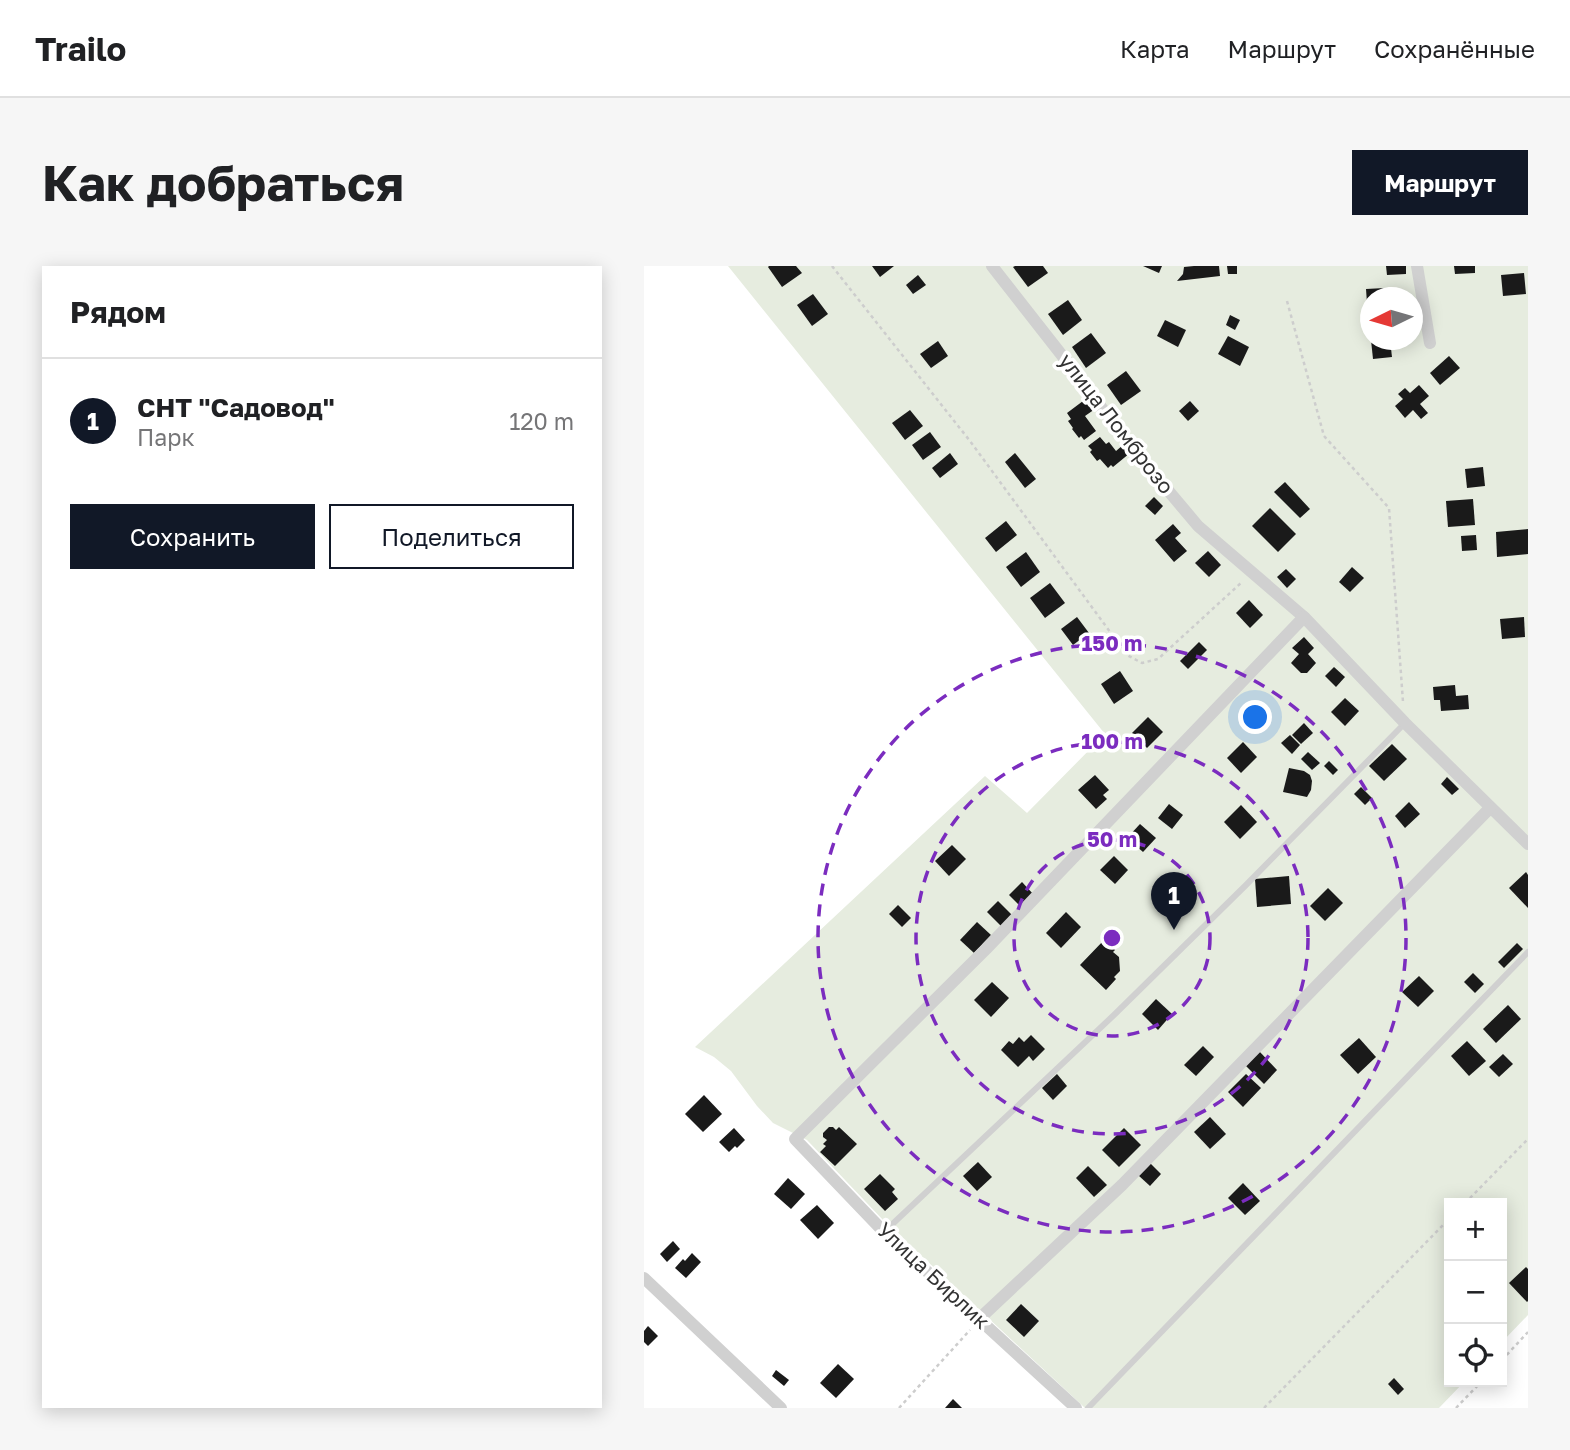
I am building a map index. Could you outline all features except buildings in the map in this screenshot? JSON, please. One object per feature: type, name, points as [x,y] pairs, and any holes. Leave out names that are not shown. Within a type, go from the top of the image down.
[{"type":"street","name":"улица Ломброзо","points":[[992,266],[1124,438],[1198,526],[1304,617],[1405,723],[1528,844]]},
{"type":"street","points":[[1417,266],[1430,343]]},
{"type":"street","name":"Улица Бирлик","points":[[1076,1408],[884,1231],[795,1139],[986,949],[1304,617]]},
{"type":"street","points":[[978,1320],[1122,1185],[1490,808]]},
{"type":"street","points":[[644,1278],[781,1408]]},
{"type":"lane","points":[[884,1231],[1115,1014],[1247,885],[1405,723]]},
{"type":"lane","points":[[1088,1408],[1528,952]]},
{"type":"path","points":[[832,266],[970,441],[1127,655],[1142,663],[1158,659],[1252,572]]},
{"type":"path","points":[[1287,301],[1324,436],[1389,508],[1405,723]]},
{"type":"path","points":[[1470,1198],[1528,1139]]},
{"type":"path","points":[[1264,1408],[1444,1224]]},
{"type":"path","points":[[900,1408],[978,1320]]},
{"type":"path","points":[[1507,1355],[1528,1332]]},
{"type":"path","points":[[1456,1408],[1476,1387]]},
{"type":"shaded area","points":[[728,266],[1528,266],[1528,1315],[1507,1337],[1507,1198],[1444,1198],[1444,1387],[1459,1387],[1439,1408],[1085,1408],[884,1221],[807,1140],[773,1123],[731,1071],[714,1057],[695,1047],[985,776],[1027,813],[1105,734]]},
{"type":"place","name":"СНТ \"Садовод\"","points":[[1174,930]]}]
